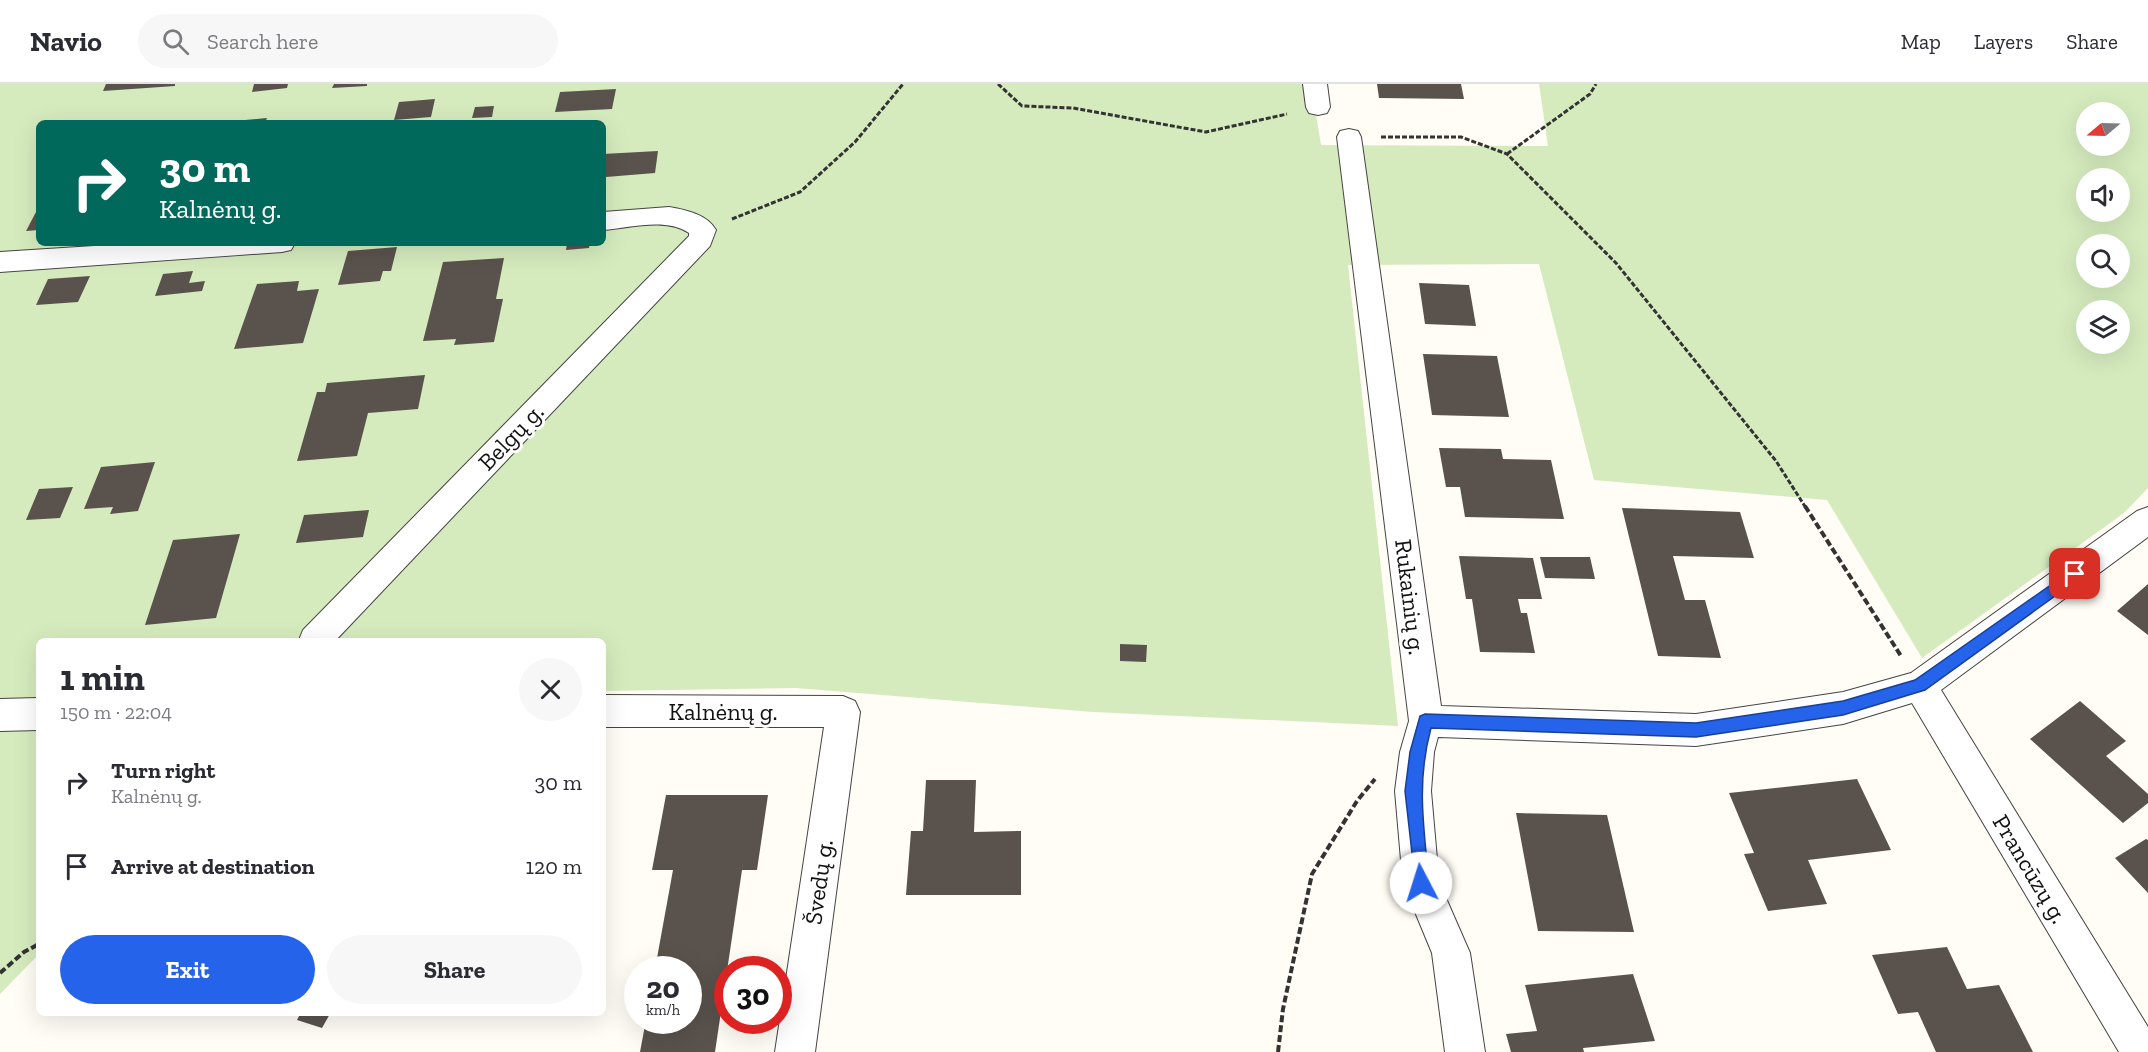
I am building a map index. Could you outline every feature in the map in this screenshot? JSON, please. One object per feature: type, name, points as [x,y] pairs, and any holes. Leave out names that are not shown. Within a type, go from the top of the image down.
[{"type":"street","name":"Rukainių g.","points":[[1349,137],[1425,721],[1417,752],[1413,791],[1421,883],[1451,954],[1465,1052]]},
{"type":"street","points":[[606,221],[671,216],[697,223],[703,230]]},
{"type":"street","name":"Belgų g.","points":[[317,638],[693,248],[701,239],[703,230]]},
{"type":"street","points":[[0,262],[237,246]]},
{"type":"street","points":[[1425,721],[1696,730],[1843,708],[1920,686],[2148,520]]},
{"type":"street","name":"Prancūzų g.","points":[[1920,686],[2141,1052]]},
{"type":"street","name":"Kalnėnų g.","points":[[606,711],[843,712]]},
{"type":"street","name":"Švedų g.","points":[[795,1052],[843,712]]},
{"type":"street","points":[[0,715],[36,714]]},
{"type":"path","points":[[703,230],[800,192],[855,142],[903,84]]},
{"type":"path","points":[[998,84],[1023,106],[1073,108],[1206,132],[1317,95]]},
{"type":"path","points":[[1507,154],[1590,94],[1596,84]]},
{"type":"path","points":[[1349,137],[1461,137],[1507,154],[1616,262],[1776,461],[1920,686]]},
{"type":"path","points":[[1278,1052],[1283,1009],[1312,874],[1357,801],[1382,771]]},
{"type":"path","points":[[0,973],[24,952],[36,946]]},
{"type":"green space","points":[[0,84],[1311,84],[1321,145],[1548,146],[1539,84],[2148,84],[2148,488],[2124,513],[1922,658],[1827,500],[1594,480],[1539,264],[1348,265],[1398,726],[1093,712],[796,688],[606,691],[606,638],[36,638],[36,957],[0,994]]},
{"type":"building","points":[[106,84],[175,84],[175,86],[103,91]]},
{"type":"building","points":[[254,84],[288,84],[287,88],[252,92]]},
{"type":"building","points":[[334,84],[367,84],[367,86],[332,88]]},
{"type":"building","points":[[1377,84],[1461,84],[1464,99],[1379,98]]},
{"type":"building","points":[[616,89],[612,109],[555,112],[560,92]]},
{"type":"building","points":[[435,99],[431,117],[394,120],[399,102]]},
{"type":"building","points":[[494,106],[492,117],[472,118],[475,107]]},
{"type":"building","points":[[658,151],[655,173],[606,177],[606,154]]},
{"type":"building","points":[[36,212],[36,230],[26,231]]},
{"type":"building","points":[[567,246],[589,246],[589,248],[566,250]]},
{"type":"building","points":[[397,247],[391,271],[383,271],[380,281],[338,285],[348,251]]},
{"type":"building","points":[[504,258],[496,299],[503,299],[494,342],[454,345],[456,339],[423,341],[443,262]]},
{"type":"building","points":[[193,271],[189,283],[205,281],[202,291],[155,296],[163,274]]},
{"type":"building","points":[[90,276],[78,302],[36,305],[48,279]]},
{"type":"building","points":[[299,281],[297,291],[319,289],[303,343],[234,349],[257,284]]},
{"type":"building","points":[[1419,283],[1469,285],[1476,326],[1425,324]]},
{"type":"building","points":[[1423,354],[1497,356],[1509,417],[1432,415]]},
{"type":"building","points":[[425,375],[418,409],[368,413],[357,456],[297,461],[317,392],[325,392],[327,383]]},
{"type":"building","points":[[1439,448],[1501,449],[1503,459],[1551,460],[1564,519],[1465,517],[1460,487],[1446,487]]},
{"type":"building","points":[[155,462],[138,511],[110,514],[113,507],[84,509],[101,467]]},
{"type":"building","points":[[73,487],[60,518],[26,520],[39,489]]},
{"type":"building","points":[[1622,508],[1740,512],[1754,558],[1673,556],[1685,600],[1705,600],[1721,658],[1658,656]]},
{"type":"building","points":[[369,510],[363,537],[296,543],[304,515]]},
{"type":"building","points":[[240,534],[216,618],[145,625],[173,540]]},
{"type":"building","points":[[1459,556],[1533,558],[1542,599],[1518,599],[1521,613],[1527,613],[1535,653],[1480,652],[1472,599],[1466,599]]},
{"type":"building","points":[[1540,557],[1590,557],[1595,579],[1545,578]]},
{"type":"building","points":[[2148,584],[2148,635],[2117,611]]},
{"type":"building","points":[[1120,644],[1147,645],[1146,662],[1120,661]]},
{"type":"building","points":[[2080,701],[2126,741],[2106,756],[2148,794],[2148,803],[2123,823],[2030,739]]},
{"type":"building","points":[[1857,779],[1891,850],[1808,860],[1827,904],[1768,911],[1744,854],[1754,853],[1729,793]]},
{"type":"building","points":[[926,780],[976,780],[974,832],[1021,831],[1021,895],[906,895],[911,831],[923,831]]},
{"type":"building","points":[[666,795],[768,795],[757,870],[742,870],[729,956],[714,956],[714,1034],[718,1034],[715,1052],[640,1052],[643,1034],[702,1034],[702,956],[657,956],[673,870],[652,870]]},
{"type":"building","points":[[1516,813],[1607,815],[1634,932],[1538,931]]},
{"type":"building","points":[[2146,839],[2148,840],[2148,893],[2115,858]]},
{"type":"building","points":[[1947,947],[1967,989],[1999,985],[2033,1052],[1936,1052],[1918,1012],[1898,1014],[1872,955]]},
{"type":"building","points":[[1633,974],[1655,1041],[1583,1048],[1584,1052],[1511,1052],[1506,1034],[1537,1031],[1525,985]]},
{"type":"building","points":[[299,1016],[329,1016],[322,1028],[297,1020]]},
{"type":"route","points":[[1421,883],[1413,791],[1417,752],[1425,721],[1696,730],[1843,708],[1920,686],[2075,574]]}]
